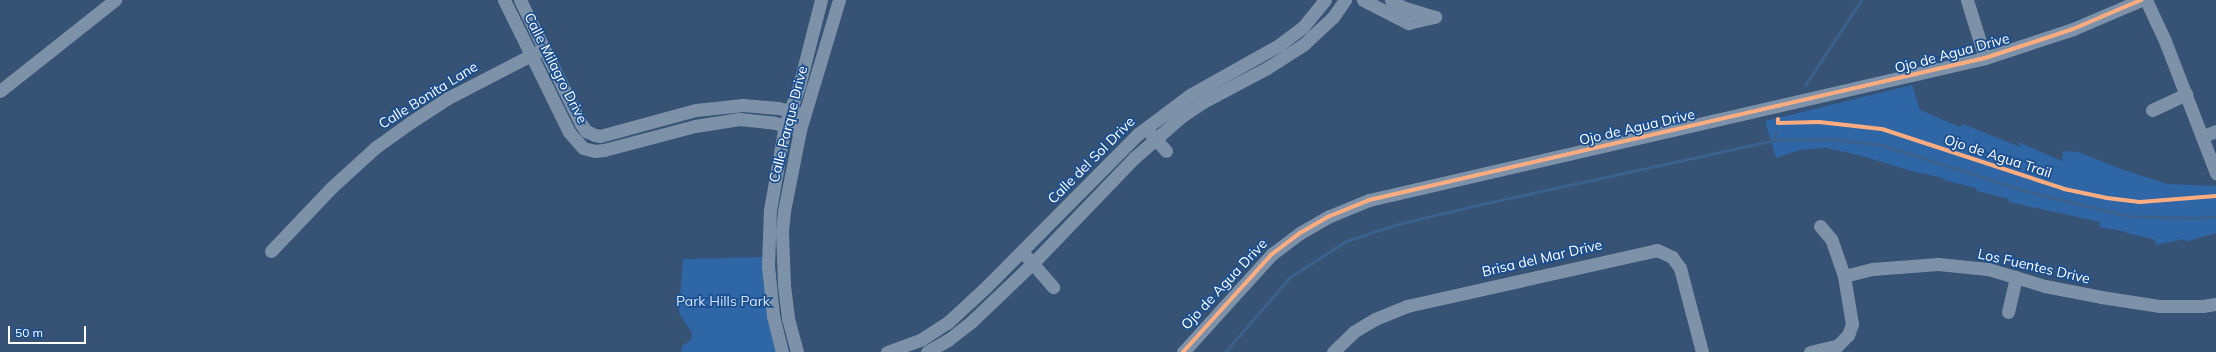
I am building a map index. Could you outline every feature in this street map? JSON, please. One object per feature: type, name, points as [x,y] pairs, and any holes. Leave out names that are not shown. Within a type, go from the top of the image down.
[{"type":"street","points":[[0,91],[116,0]]},
{"type":"street","name":"Calle Milagro Drive","points":[[504,0],[569,132],[583,148],[589,133]]},
{"type":"street","name":"Calle Milagro Drive","points":[[520,0],[581,124],[589,133],[600,136],[691,112],[743,105],[790,110],[804,114]]},
{"type":"street","name":"Calle Parque Drive","points":[[782,352],[773,315],[770,287],[768,249],[770,210],[785,125],[799,86],[821,0]]},
{"type":"street","name":"Calle Parque Drive","points":[[797,352],[788,318],[784,284],[782,238],[784,211],[804,114],[839,0]]},
{"type":"street","name":"Calle del Sol Drive","points":[[927,352],[948,340],[972,321],[1033,263],[1134,158],[1182,116],[1239,76],[1302,27],[1325,0]]},
{"type":"street","name":"Calle del Sol Drive","points":[[887,352],[922,339],[947,323],[1146,128],[1190,95],[1239,76],[1303,45],[1333,16],[1345,0]]},
{"type":"street","points":[[1363,0],[1408,24],[1436,16],[1402,7],[1391,0]]},
{"type":"street","points":[[1967,0],[1984,58]]},
{"type":"street","name":"Ojo de Agua Drive","points":[[1182,352],[1272,254],[1300,233],[1330,216],[1368,200],[1984,58],[2073,29],[2141,0]]},
{"type":"street","points":[[2146,0],[2165,41],[2203,136],[2216,173]]},
{"type":"street","name":"Calle Bonita Lane","points":[[271,251],[332,187],[376,147],[448,98],[544,48]]},
{"type":"street","points":[[2152,110],[2186,94]]},
{"type":"street","points":[[691,112],[695,126]]},
{"type":"street","points":[[583,148],[595,151],[604,150],[695,126],[739,119],[759,120],[785,125],[800,130]]},
{"type":"street","points":[[1146,128],[1166,151]]},
{"type":"street","points":[[2203,136],[2216,131]]},
{"type":"street","points":[[770,210],[784,211]]},
{"type":"street","points":[[1810,352],[1837,346],[1848,335],[1852,324],[1844,276],[1831,239],[1820,226]]},
{"type":"street","name":"Brisa del Mar Drive","points":[[1333,352],[1355,332],[1375,319],[1407,306],[1657,250],[1672,257],[1680,268],[1702,352]]},
{"type":"street","points":[[1021,252],[1033,263],[1053,287]]},
{"type":"street","name":"Los Fuentes Drive","points":[[1844,276],[1872,269],[1938,264],[1988,269],[2045,286],[2100,297],[2160,306],[2203,306],[2216,304]]},
{"type":"street","points":[[2008,312],[2016,277]]},
{"type":"street","points":[[770,287],[784,284]]},
{"type":"green space","points":[[1912,85],[1920,110],[1960,127],[1963,124],[2020,147],[2018,142],[2062,161],[2063,151],[2078,152],[2121,169],[2167,184],[2216,186],[2216,233],[2185,242],[2184,239],[2155,245],[2156,240],[2127,232],[2099,227],[2100,222],[2009,202],[2009,199],[1977,191],[1976,188],[1943,180],[1943,178],[1911,171],[1859,155],[1826,148],[1800,150],[1776,158],[1765,121]]},
{"type":"green space","name":"Park Hills Park","points":[[762,257],[764,289],[776,352],[681,352],[682,346],[691,340],[692,333],[679,313],[683,259]]},
{"type":"waterway","points":[[1805,85],[1861,0]]},
{"type":"waterway","points":[[1773,141],[1776,131]]},
{"type":"waterway","points":[[1225,352],[1290,277],[1346,241],[1394,225],[1477,205],[1774,140],[1831,139],[1882,145],[2026,191],[2128,216],[2195,218],[2216,216]]},
{"type":"cycle path","points":[[1183,352],[1272,254],[1300,233],[1330,216],[1369,200],[1985,58],[2073,29],[2141,0]]},
{"type":"cycle path","name":"Ojo de Agua Trail","points":[[1778,119],[1778,123],[1819,122],[1882,129],[2064,189],[2107,198],[2140,202],[2216,196]]}]
